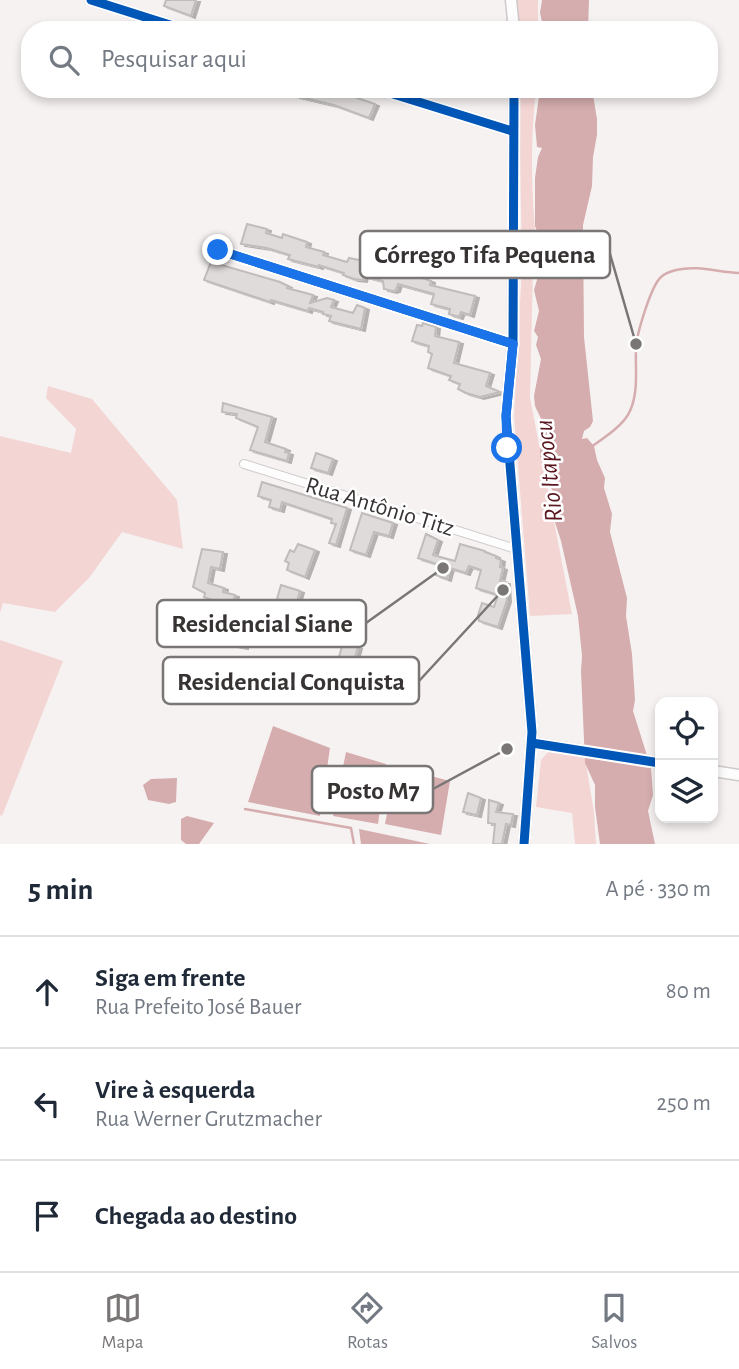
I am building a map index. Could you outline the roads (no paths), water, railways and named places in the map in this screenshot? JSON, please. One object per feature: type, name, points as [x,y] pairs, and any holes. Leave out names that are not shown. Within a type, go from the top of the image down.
[{"type":"street","points":[[91,0],[124,5],[164,21]]},
{"type":"street","points":[[511,0],[513,21]]},
{"type":"street","points":[[406,98],[512,131]]},
{"type":"street","points":[[514,98],[513,344],[506,416],[532,743],[524,844]]},
{"type":"street","points":[[218,250],[513,344]]},
{"type":"street","name":"Rua Antônio Titz","points":[[244,464],[516,549]]},
{"type":"street","points":[[532,743],[655,761]]},
{"type":"street","points":[[718,772],[739,775]]},
{"type":"water","points":[[542,0],[589,0],[588,21],[542,21]]},
{"type":"water","name":"Rio Itapocu","points":[[539,98],[594,98],[597,135],[592,186],[583,225],[584,337],[593,421],[584,431],[582,439],[587,438],[594,446],[605,478],[604,488],[612,514],[610,532],[627,598],[626,616],[635,700],[633,711],[651,768],[653,795],[648,811],[655,844],[600,844],[595,785],[585,763],[578,616],[553,516],[554,496],[540,456],[540,438],[544,425],[535,406],[534,396],[541,359],[536,345],[538,337],[534,331],[539,311],[534,290],[537,280],[535,263],[529,260],[532,255],[539,253],[542,243],[535,226],[535,178],[542,148],[537,147],[535,125]]},
{"type":"water","points":[[273,726],[330,748],[320,816],[248,802]]},
{"type":"water","points":[[346,752],[386,764],[378,824],[333,816]]},
{"type":"water","points":[[396,767],[450,781],[441,835],[385,824]]},
{"type":"water","points":[[177,778],[176,802],[169,804],[148,800],[143,785],[151,779]]},
{"type":"water","points":[[187,816],[214,823],[199,844],[186,844],[181,840],[181,819]]},
{"type":"water","points":[[359,829],[430,844],[361,844]]},
{"type":"waterway","points":[[591,447],[618,426],[630,411],[636,387],[636,347],[639,331],[649,299],[661,277],[674,270],[692,268],[739,273]]},
{"type":"waterway","points":[[245,809],[351,828],[354,844]]},
{"type":"place","name":"Córrego Tifa Pequena","points":[[636,344]]},
{"type":"place","name":"Residencial Siane","points":[[443,568]]},
{"type":"place","name":"Residencial Conquista","points":[[503,590]]},
{"type":"place","name":"Posto M7","points":[[507,749]]}]
